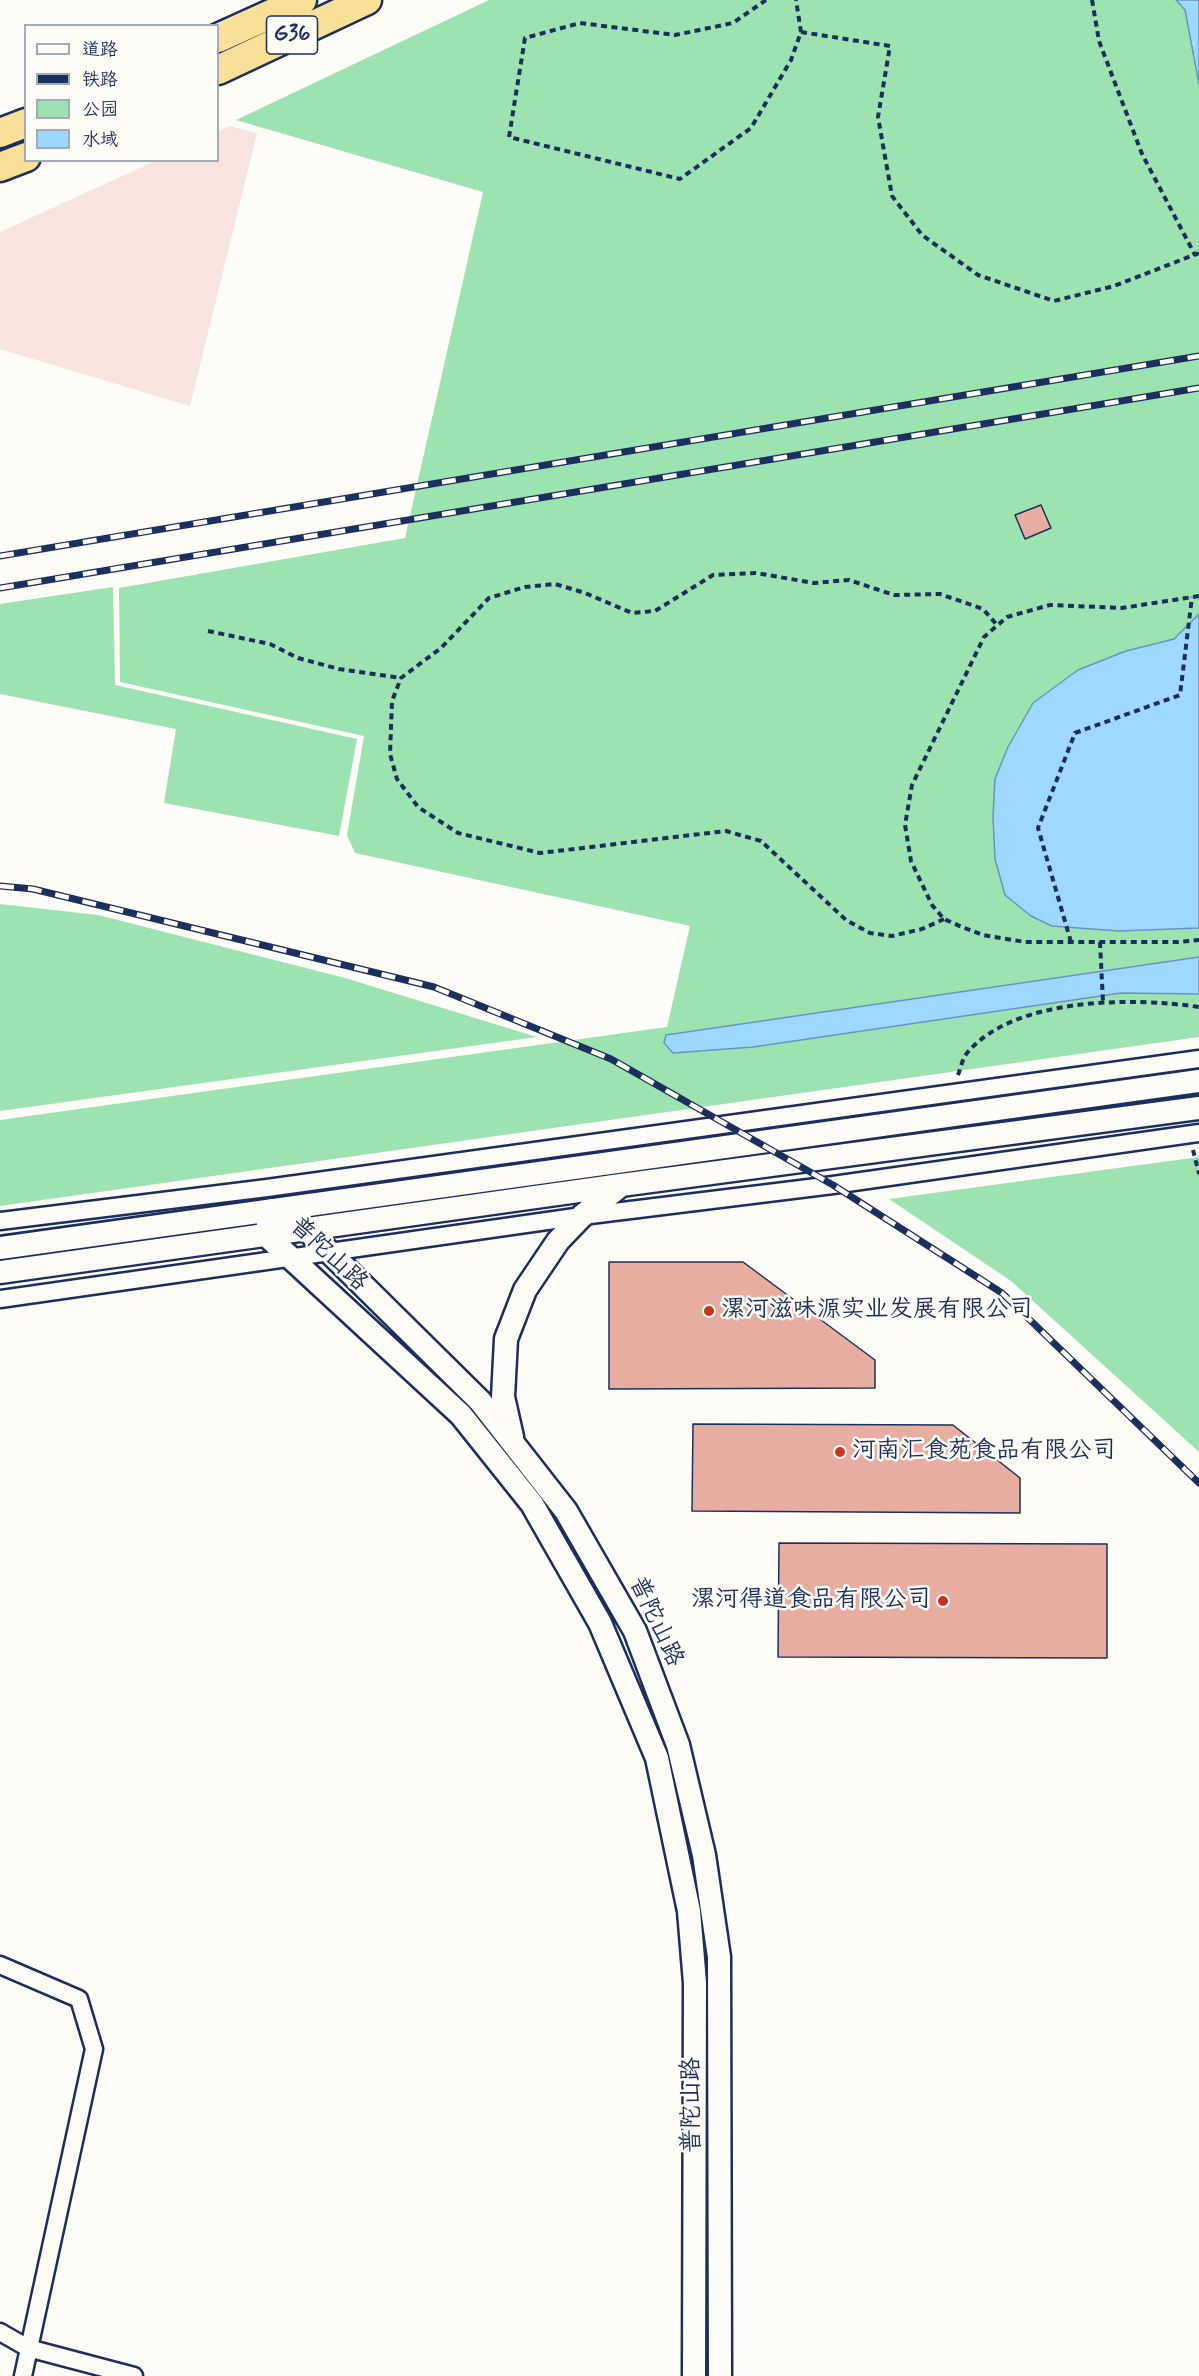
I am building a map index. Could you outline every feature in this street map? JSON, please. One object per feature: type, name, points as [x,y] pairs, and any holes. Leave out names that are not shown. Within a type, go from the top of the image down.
[{"type":"highway","name":"G36","points":[[219,38],[302,0]]},
{"type":"highway","name":"G36","points":[[219,70],[367,0]]},
{"type":"highway","points":[[0,133],[24,124]]},
{"type":"highway","points":[[0,167],[24,158]]},
{"type":"main road","points":[[0,1248],[1199,1081]]},
{"type":"main road","points":[[0,1272],[621,1185],[1199,1108]]},
{"type":"main road","points":[[514,1444],[503,1397],[507,1339],[525,1290],[558,1241],[582,1216],[621,1185]]},
{"type":"main road","name":"普陀山路","points":[[694,2376],[695,1983],[690,1911],[657,1758],[600,1623],[532,1504],[461,1415],[266,1235],[271,1210],[307,1230],[480,1401],[566,1511],[634,1631],[678,1745],[704,1855],[719,1957],[720,2376]]},
{"type":"street","points":[[0,1221],[267,1188],[1199,1059]]},
{"type":"street","points":[[0,1299],[582,1216],[833,1185],[1194,1134]]},
{"type":"street","points":[[267,1188],[271,1210]]},
{"type":"street","points":[[0,1965],[80,1999],[93,2049],[23,2376]]},
{"type":"street","points":[[0,2332],[28,2348],[134,2376]]},
{"type":"path","points":[[766,0],[733,23],[675,36],[580,23],[525,38],[509,137],[680,178],[750,128],[791,60],[801,32],[796,0]]},
{"type":"path","points":[[801,32],[890,46],[878,117],[892,196],[922,235],[978,275],[1054,301],[1114,286],[1197,254],[1142,154],[1099,41],[1092,0]]},
{"type":"path","points":[[944,919],[922,929],[892,936],[870,933],[846,920],[761,841],[726,831],[540,853],[458,833],[418,807],[398,779],[390,754],[392,701],[401,678],[441,648],[489,598],[525,587],[555,584],[585,593],[632,613],[655,611],[713,575],[756,573],[814,583],[849,580],[894,595],[940,594],[983,609],[997,625]]},
{"type":"path","points":[[1199,596],[1122,608],[1050,606],[1007,617],[984,637],[912,786],[905,825],[911,861],[932,906],[944,919],[983,935],[1025,942],[1199,939]]},
{"type":"path","points":[[1071,942],[1038,828],[1075,733],[1180,695],[1192,597]]},
{"type":"path","points":[[208,631],[270,644],[298,658],[339,669],[401,678]]},
{"type":"path","points":[[1100,942],[1103,1000]]},
{"type":"path","points":[[952,1092],[965,1054],[994,1029],[1048,1009],[1103,1000],[1174,1003],[1199,1007]]},
{"type":"path","points":[[1194,1134],[1199,1174]]},
{"type":"shaded area","points":[[229,126],[257,133],[190,406],[0,349],[0,232],[153,162],[219,162],[219,131]]},
{"type":"green space","points":[[489,0],[1199,0],[1199,1037],[0,1206],[0,1120],[667,1027],[690,926],[355,853],[347,835],[364,736],[120,682],[119,588],[405,538],[483,192],[236,120]]},
{"type":"green space","points":[[113,587],[115,685],[357,739],[339,836],[164,803],[176,729],[0,694],[0,604]]},
{"type":"green space","points":[[0,904],[98,915],[345,978],[537,1037],[0,1111]]},
{"type":"green space","points":[[1199,1157],[1199,1452],[1011,1281],[889,1199]]},
{"type":"water","points":[[1176,0],[1199,0],[1199,84],[1185,10]]},
{"type":"water","points":[[1199,614],[1199,928],[1119,931],[1052,926],[1031,916],[1005,895],[995,859],[993,817],[995,779],[1008,747],[1033,703],[1078,670],[1126,651],[1174,639]]},
{"type":"water","points":[[1199,957],[1199,994],[1121,993],[753,1047],[673,1053],[664,1043],[666,1035]]},
{"type":"building","points":[[1041,505],[1051,528],[1025,539],[1015,515]]},
{"type":"building","name":"漯河滋味源实业发展有限公司","points":[[609,1262],[743,1262],[875,1360],[875,1388],[609,1389]]},
{"type":"building","name":"河南汇食苑食品有限公司","points":[[693,1424],[953,1425],[1020,1478],[1020,1513],[692,1511]]},
{"type":"building","name":"漯河得道食品有限公司","points":[[779,1543],[1107,1544],[1107,1658],[778,1657]]},
{"type":"railway","points":[[0,556],[1199,356]]},
{"type":"railway","points":[[0,588],[1199,388]]},
{"type":"railway","points":[[0,886],[33,889],[434,987],[611,1059],[833,1185],[1002,1293],[1199,1483]]},
{"type":"place","name":"漯河滋味源实业发展有限公司","points":[[709,1311]]},
{"type":"place","name":"河南汇食苑食品有限公司","points":[[840,1452]]},
{"type":"place","name":"漯河得道食品有限公司","points":[[943,1601]]}]
